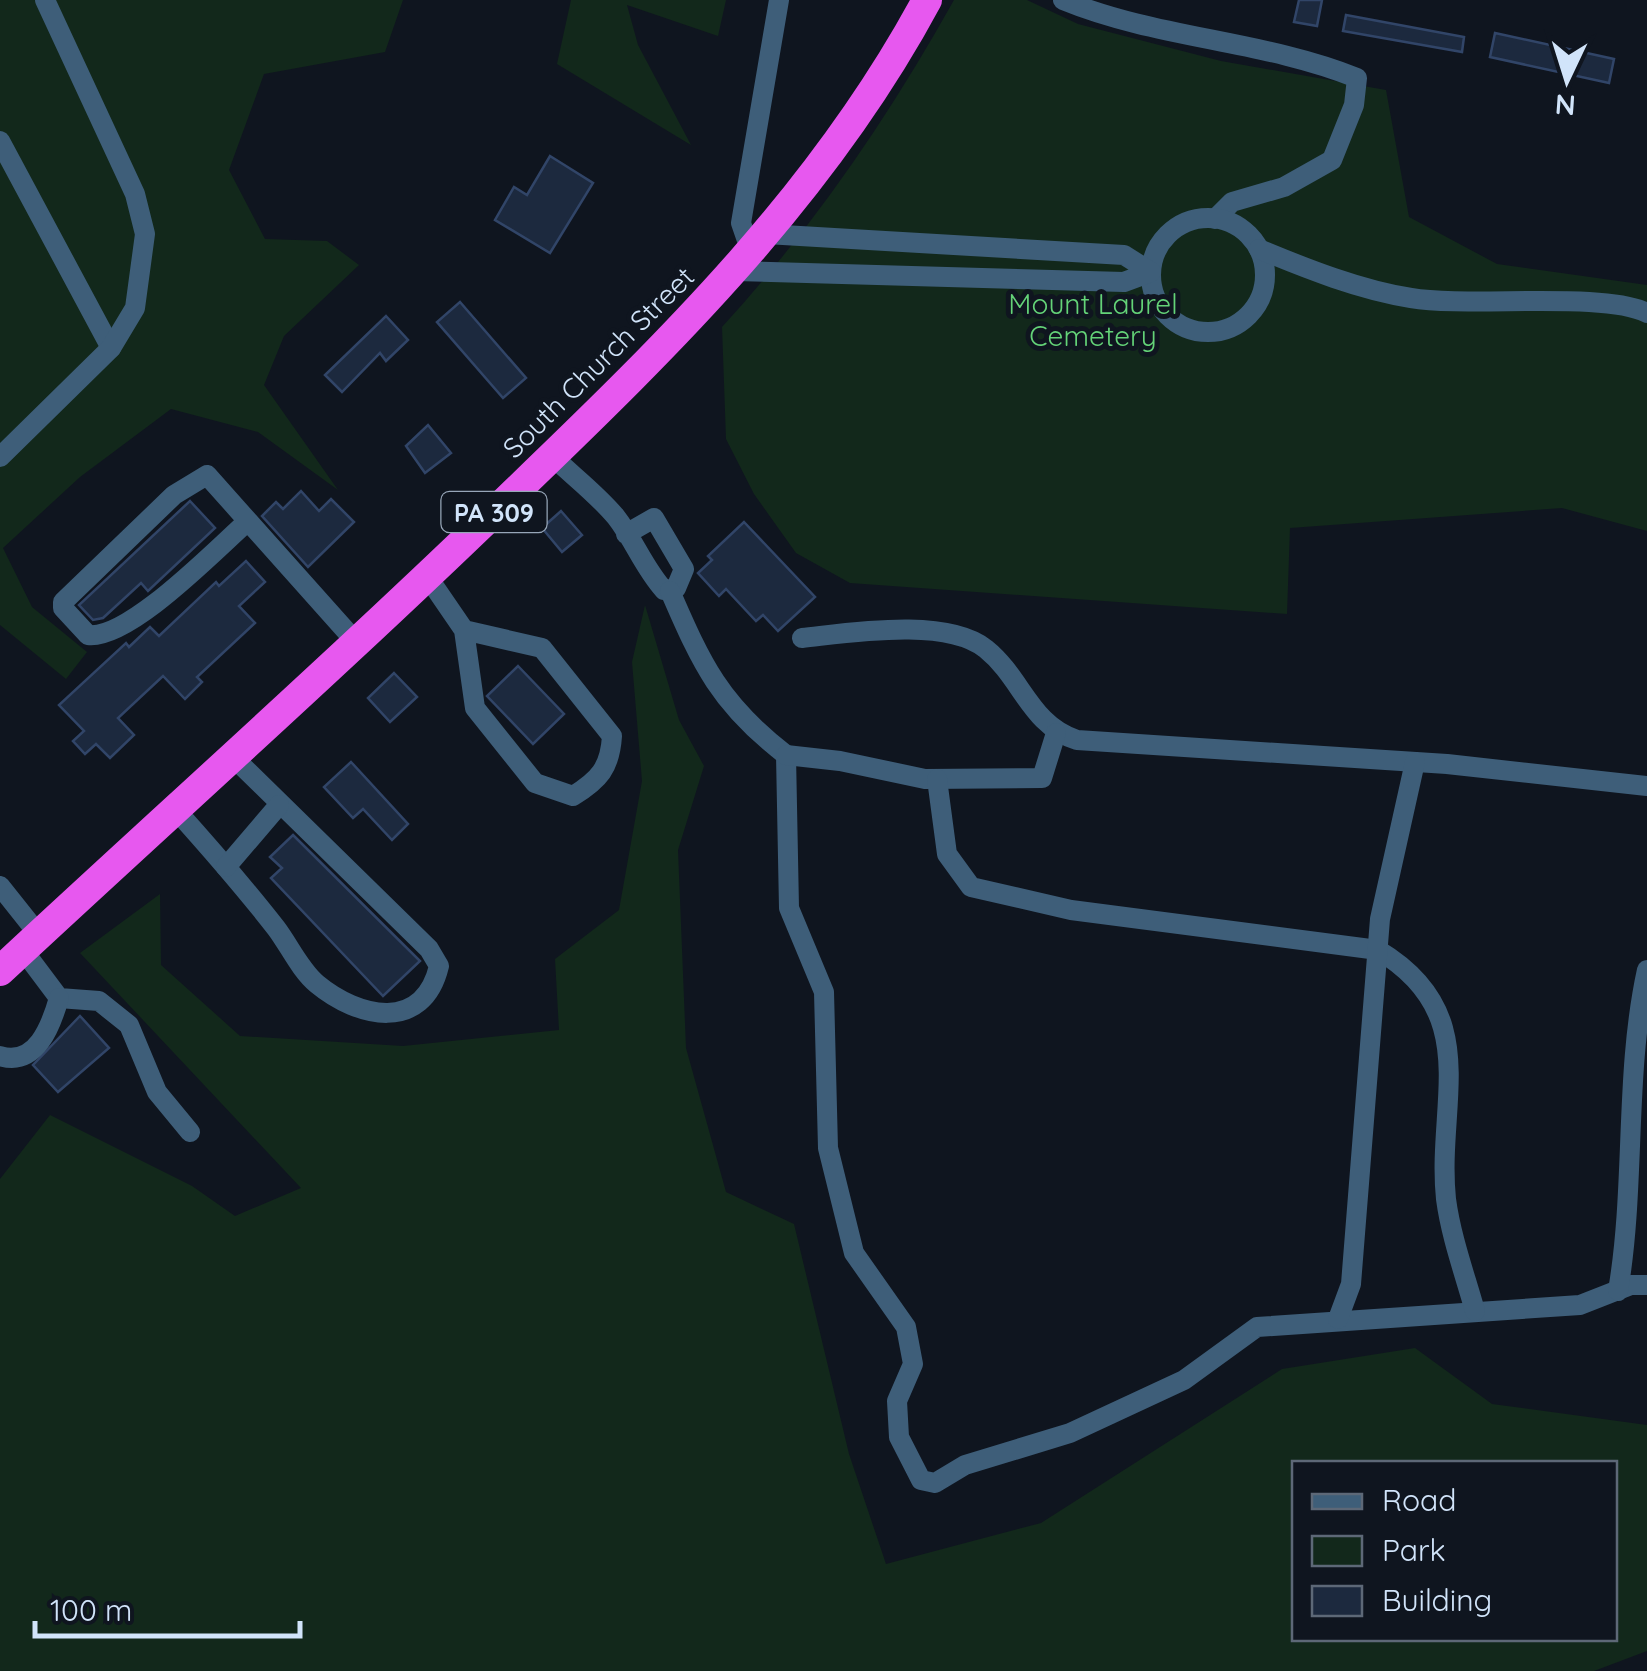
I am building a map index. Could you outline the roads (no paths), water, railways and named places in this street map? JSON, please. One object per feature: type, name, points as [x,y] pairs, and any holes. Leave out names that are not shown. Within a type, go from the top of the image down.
[{"type":"highway","name":"South Church Street","points":[[0,971],[427,576],[552,456],[750,253],[806,188],[888,74],[926,0]]},
{"type":"street","points":[[0,457],[111,348],[134,308],[144,234],[135,194],[45,0]]},
{"type":"street","points":[[750,253],[740,223],[779,0]]},
{"type":"street","points":[[1063,0],[1112,20],[1320,63],[1357,78],[1354,106],[1332,160],[1284,187],[1232,202],[1214,218],[1178,226],[1154,254],[1150,272],[1160,307],[1173,320],[1208,332],[1227,328],[1256,305],[1264,287],[1258,250]]},
{"type":"street","points":[[0,141],[111,348]]},
{"type":"street","points":[[1214,218],[1232,224],[1258,250],[1310,270],[1411,298],[1583,304],[1647,313]]},
{"type":"street","points":[[750,253],[833,238],[1124,255],[1150,272]]},
{"type":"street","points":[[831,274],[833,238]]},
{"type":"street","points":[[750,253],[831,274],[1124,282],[1150,272]]},
{"type":"street","points":[[552,456],[615,516],[654,578],[670,591],[706,673],[724,698],[786,755],[937,779],[1042,778],[1056,733]]},
{"type":"street","points":[[248,521],[148,608],[108,632],[88,634],[62,608],[63,602],[174,495],[207,474],[356,642]]},
{"type":"street","points":[[626,534],[654,518],[684,569],[681,582],[670,591]]},
{"type":"street","points":[[427,576],[464,630],[475,708],[535,782],[573,796],[597,781],[611,760],[612,736],[542,648],[464,630]]},
{"type":"street","points":[[802,638],[912,631],[968,640],[986,649],[1056,733],[1077,740],[1415,762],[1647,786]]},
{"type":"street","points":[[786,755],[789,908],[824,992],[828,1148],[854,1253],[906,1328],[913,1364],[896,1401],[899,1437],[921,1480],[934,1483],[965,1466],[1070,1433],[1184,1380],[1257,1327],[1580,1305],[1647,1284]]},
{"type":"street","points":[[175,809],[226,867],[314,982],[352,1008],[379,1015],[406,1010],[434,988],[439,966],[429,950],[232,756]]},
{"type":"street","points":[[1338,1319],[1351,1284],[1380,919],[1415,762]]},
{"type":"street","points":[[937,779],[947,854],[971,887],[1071,910],[1378,950],[1409,969],[1443,1026],[1449,1062],[1446,1197],[1475,1311]]},
{"type":"street","points":[[226,867],[279,805]]},
{"type":"street","points":[[0,886],[59,998],[50,1028],[37,1046],[18,1058],[0,1056]]},
{"type":"street","points":[[1618,1290],[1630,1223],[1629,1148],[1647,970]]},
{"type":"street","points":[[59,998],[99,1001],[129,1026],[157,1092],[190,1132]]},
{"type":"park label","name":"Mount Laurel Cemetery","points":[[1093,319]]}]
